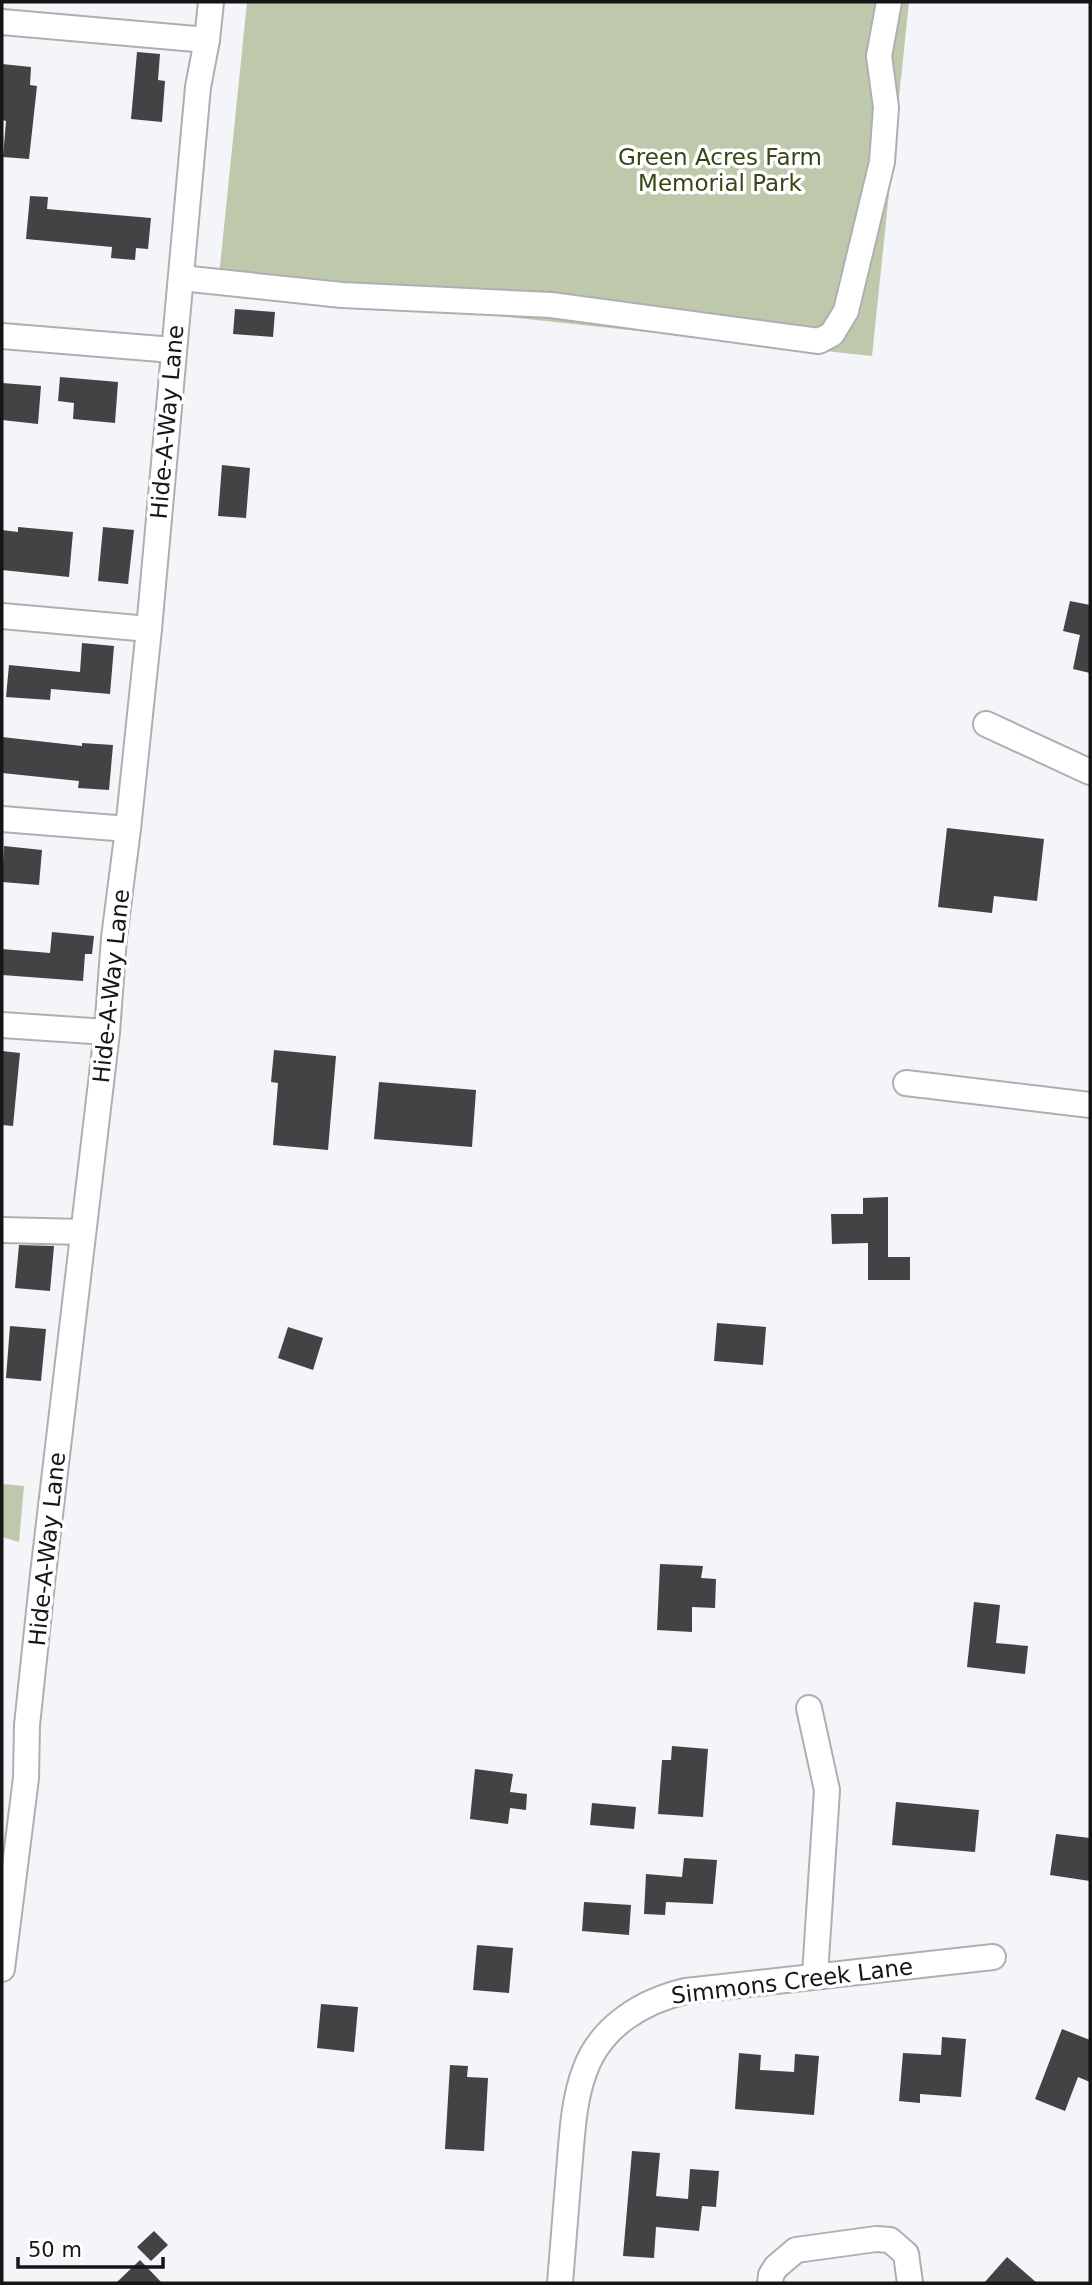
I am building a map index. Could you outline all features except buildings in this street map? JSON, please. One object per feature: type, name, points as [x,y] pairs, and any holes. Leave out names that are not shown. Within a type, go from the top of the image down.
[{"type":"street","name":"Hide-A-Way Lane","points":[[2,1969],[14,1777],[29,1711],[107,1032],[114,938],[149,629],[198,87],[211,2]]},
{"type":"street","points":[[181,278],[342,295],[551,306],[819,341],[832,334],[846,311],[882,162],[886,107],[879,57],[889,2]]},
{"type":"street","points":[[2,22],[207,40]]},
{"type":"street","points":[[2,336],[173,351]]},
{"type":"street","points":[[2,616],[149,629]]},
{"type":"street","points":[[986,724],[1090,772]]},
{"type":"street","points":[[2,820],[128,830]]},
{"type":"street","points":[[2,1025],[107,1032]]},
{"type":"street","points":[[906,1083],[1090,1105]]},
{"type":"street","points":[[2,1230],[83,1232]]},
{"type":"street","points":[[809,1707],[827,1790],[815,1975]]},
{"type":"street","name":"Simmons Creek Lane","points":[[560,2283],[573,2127],[585,2070],[600,2045],[622,2019],[663,1996],[686,1991],[815,1975],[993,1958]]},
{"type":"street","points":[[770,2283],[776,2267],[796,2250],[876,2239],[890,2240],[906,2254],[910,2283]]},
{"type":"green space","name":"Green Acres Farm Memorial Park","points":[[247,2],[909,2],[872,356],[218,286]]},
{"type":"green space","points":[[2,1484],[24,1486],[19,1542],[2,1537]]}]
